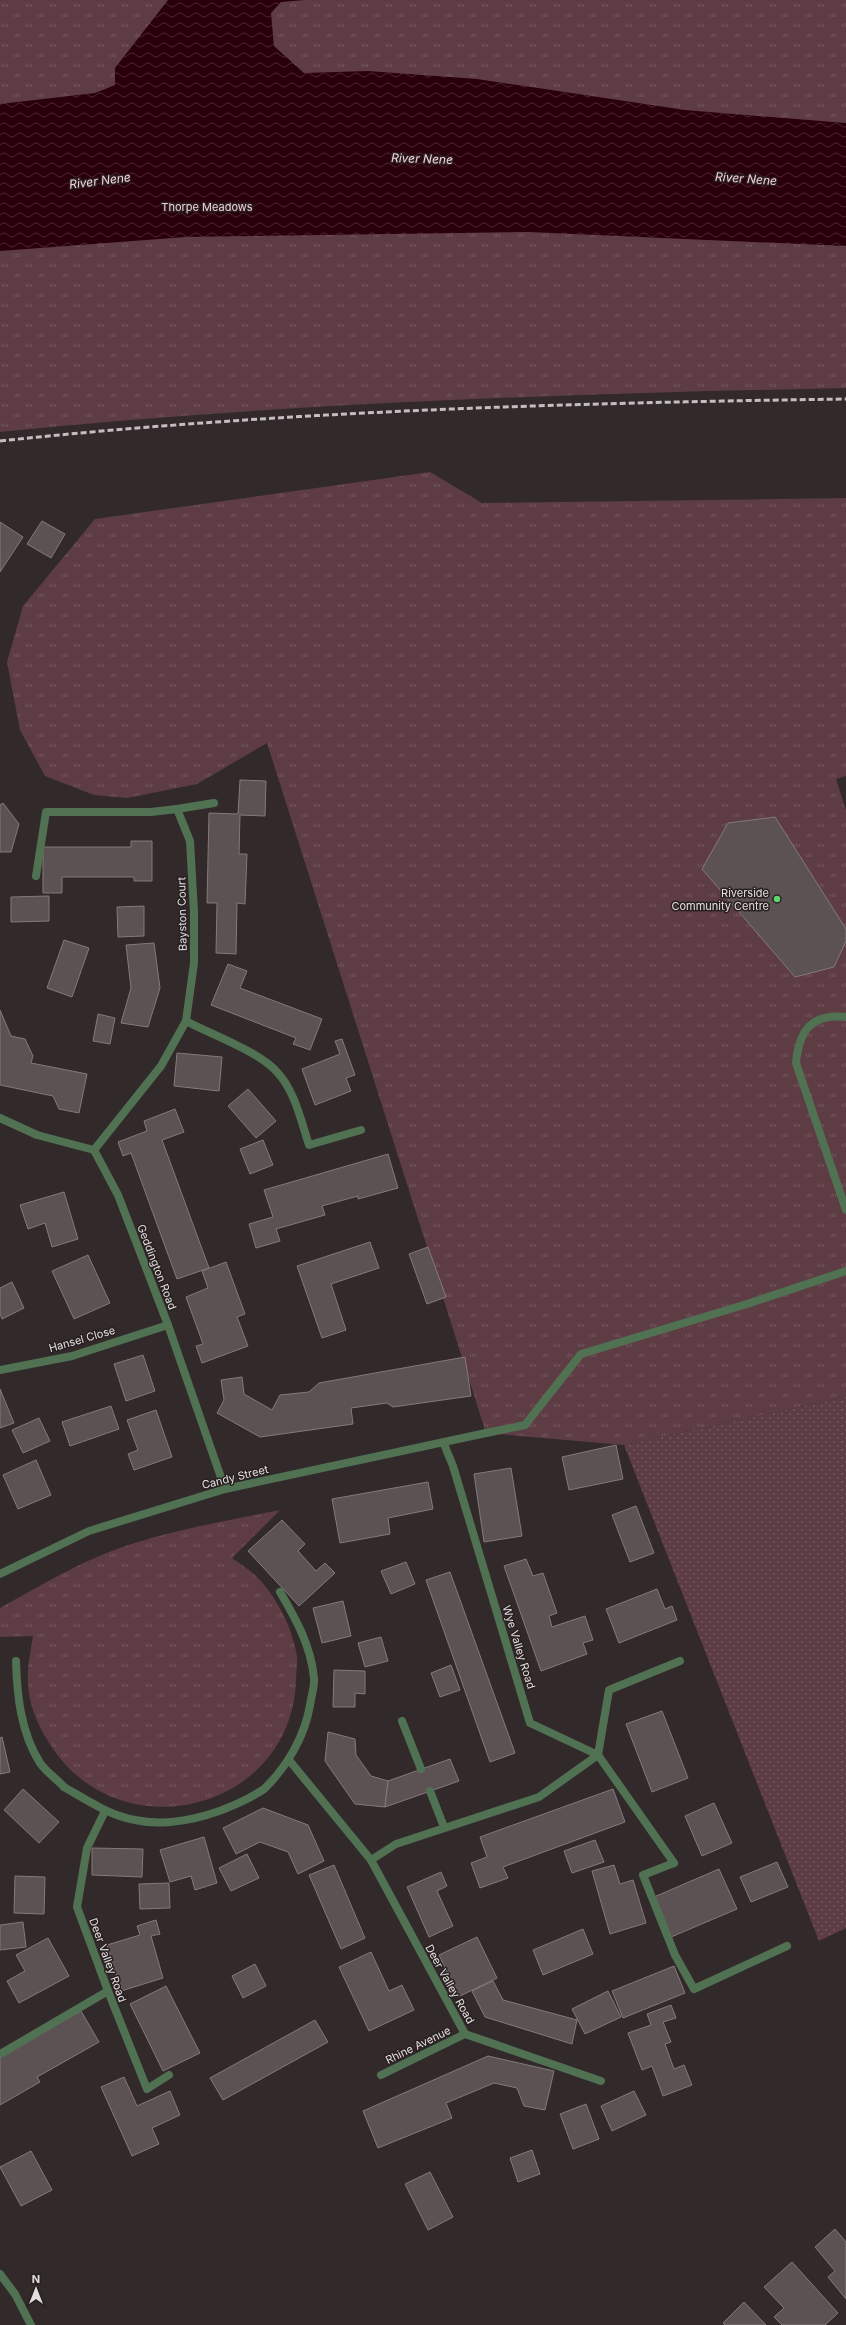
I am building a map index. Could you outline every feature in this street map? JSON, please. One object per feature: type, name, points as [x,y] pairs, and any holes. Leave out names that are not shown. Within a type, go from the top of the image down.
[{"type":"street","points":[[36,876],[46,812],[151,812],[214,803]]},
{"type":"street","name":"Bayston Court","points":[[94,1150],[160,1066],[186,1021],[194,963],[194,912],[190,841],[178,809]]},
{"type":"street","points":[[846,1017],[826,1016],[812,1023],[802,1034],[798,1046],[796,1063],[846,1210]]},
{"type":"street","points":[[186,1021],[248,1050],[277,1071],[296,1104],[309,1145],[361,1130]]},
{"type":"street","points":[[0,1118],[37,1135],[94,1150]]},
{"type":"street","name":"Geddington Road","points":[[94,1150],[118,1194],[168,1325],[225,1489]]},
{"type":"street","name":"Candy Street","points":[[0,1574],[88,1531],[225,1489],[444,1444],[525,1425],[581,1354],[747,1304],[846,1271]]},
{"type":"street","name":"Hansel Close","points":[[0,1370],[72,1356],[168,1325]]},
{"type":"street","name":"Wye Valley Road","points":[[444,1444],[453,1466],[530,1722],[598,1755]]},
{"type":"street","points":[[16,1661],[17,1697],[29,1742],[41,1764],[64,1787],[105,1811],[136,1820],[179,1821],[225,1810],[264,1790],[290,1760],[308,1719],[314,1679],[308,1648],[297,1622],[280,1592]]},
{"type":"street","points":[[680,1661],[609,1690],[598,1755],[674,1863],[643,1876],[675,1955],[694,1989],[787,1946]]},
{"type":"street","points":[[402,1720],[421,1769]]},
{"type":"street","points":[[371,1860],[396,1844],[539,1796],[598,1755]]},
{"type":"street","name":"Deer Valley Road","points":[[290,1760],[371,1860],[465,2034],[601,2081]]},
{"type":"street","points":[[430,1791],[444,1827]]},
{"type":"street","name":"Deer Valley Road","points":[[105,1811],[87,1848],[81,1873],[77,1907],[108,1991],[147,2089],[169,2075]]},
{"type":"street","points":[[2,2053],[108,1991]]},
{"type":"street","name":"Rhine Avenue","points":[[382,2075],[465,2034]]},
{"type":"street","points":[[0,2274],[15,2294],[31,2325]]},
{"type":"green space","name":"Thorpe Meadows","points":[[0,0],[846,0],[846,388],[634,393],[423,401],[211,414],[0,432]]},
{"type":"green space","points":[[430,472],[482,503],[846,498],[846,776],[836,779],[846,810],[846,1397],[624,1445],[486,1433],[267,743],[197,784],[127,798],[94,795],[45,776],[20,730],[7,662],[23,606],[95,519]]},
{"type":"green space","points":[[846,1397],[846,1928],[819,1941],[624,1445]]},
{"type":"green space","points":[[280,1510],[232,1558],[253,1573],[271,1593],[287,1623],[295,1645],[297,1656],[296,1680],[287,1725],[265,1761],[234,1787],[196,1803],[155,1807],[115,1798],[78,1777],[48,1741],[40,1727],[31,1705],[28,1689],[28,1676],[33,1636],[0,1637],[0,1608],[72,1569],[102,1555],[137,1542],[178,1531]]},
{"type":"water","name":"River Nene","points":[[168,0],[305,0],[281,2],[271,13],[274,46],[304,73],[368,71],[477,79],[685,110],[846,123],[846,246],[528,232],[186,237],[0,251],[0,104],[95,93],[115,85],[115,68]]},
{"type":"building","points":[[42,521],[65,534],[51,558],[27,544]]},
{"type":"building","points":[[0,522],[23,537],[0,572]]},
{"type":"building","points":[[240,780],[266,781],[265,816],[240,815],[239,854],[247,854],[245,904],[237,903],[236,954],[216,953],[217,903],[207,903],[209,813],[238,814]]},
{"type":"building","points":[[3,803],[19,824],[11,852],[0,852],[0,805]]},
{"type":"building","name":"Riverside Community Centre","points":[[775,817],[846,929],[846,941],[834,967],[795,977],[702,869],[728,823]]},
{"type":"building","points":[[131,841],[152,841],[152,881],[134,881],[134,877],[62,877],[62,893],[43,893],[43,847],[131,847]]},
{"type":"building","points":[[49,896],[49,921],[11,922],[11,897]]},
{"type":"building","points":[[144,906],[144,936],[118,937],[117,907]]},
{"type":"building","points":[[64,940],[89,948],[72,997],[47,988]]},
{"type":"building","points":[[154,943],[160,988],[148,1027],[121,1023],[131,988],[126,945]]},
{"type":"building","points":[[228,964],[247,971],[240,988],[322,1019],[310,1050],[293,1044],[296,1038],[211,1005]]},
{"type":"building","points":[[0,1010],[11,1036],[25,1039],[33,1056],[31,1063],[87,1074],[79,1113],[59,1109],[53,1096],[0,1085]]},
{"type":"building","points":[[98,1014],[115,1018],[110,1044],[93,1041]]},
{"type":"building","points":[[342,1039],[355,1075],[346,1078],[351,1091],[315,1105],[302,1069],[340,1054],[335,1041]]},
{"type":"building","points":[[177,1053],[222,1057],[219,1091],[174,1086]]},
{"type":"building","points":[[248,1089],[276,1121],[256,1138],[228,1106]]},
{"type":"building","points":[[175,1109],[184,1132],[162,1140],[209,1268],[177,1279],[131,1153],[123,1156],[118,1142],[147,1131],[144,1121]]},
{"type":"building","points":[[263,1140],[273,1165],[250,1174],[240,1149]]},
{"type":"building","points":[[388,1154],[398,1188],[358,1199],[358,1196],[322,1206],[325,1215],[276,1229],[280,1241],[256,1248],[249,1224],[273,1217],[264,1190]]},
{"type":"building","points":[[64,1192],[78,1239],[52,1247],[45,1223],[28,1229],[20,1205]]},
{"type":"building","points":[[370,1242],[379,1268],[331,1284],[346,1330],[322,1338],[297,1266]]},
{"type":"building","points":[[428,1247],[446,1297],[427,1304],[409,1254]]},
{"type":"building","points":[[88,1255],[110,1303],[74,1319],[52,1271]]},
{"type":"building","points":[[226,1262],[245,1314],[237,1317],[248,1346],[202,1363],[196,1346],[203,1344],[186,1297],[208,1288],[202,1271]]},
{"type":"building","points":[[12,1282],[24,1308],[2,1319],[0,1314],[0,1288]]},
{"type":"building","points":[[143,1355],[155,1391],[126,1401],[114,1364]]},
{"type":"building","points":[[465,1357],[471,1396],[393,1407],[387,1403],[351,1408],[353,1424],[260,1437],[217,1413],[224,1400],[221,1380],[242,1377],[244,1394],[272,1410],[280,1395],[309,1392],[319,1383]]},
{"type":"building","points":[[0,1389],[14,1423],[0,1428]]},
{"type":"building","points":[[111,1406],[119,1429],[70,1446],[62,1422]]},
{"type":"building","points":[[156,1410],[172,1457],[134,1470],[128,1454],[138,1450],[127,1420]]},
{"type":"building","points":[[39,1418],[50,1441],[23,1453],[12,1430]]},
{"type":"building","points":[[616,1445],[623,1479],[569,1490],[562,1457]]},
{"type":"building","points":[[36,1460],[51,1495],[18,1509],[3,1475]]},
{"type":"building","points":[[511,1468],[522,1536],[484,1542],[474,1474]]},
{"type":"building","points":[[428,1482],[433,1509],[388,1518],[390,1534],[340,1543],[332,1499]]},
{"type":"building","points":[[636,1506],[654,1553],[630,1562],[612,1515]]},
{"type":"building","points":[[282,1520],[305,1544],[298,1551],[316,1571],[325,1563],[335,1573],[299,1606],[248,1551]]},
{"type":"building","points":[[526,1559],[533,1576],[543,1573],[557,1613],[549,1616],[552,1627],[585,1616],[593,1640],[583,1643],[587,1654],[541,1671],[504,1566]]},
{"type":"building","points":[[406,1562],[415,1584],[391,1594],[381,1571]]},
{"type":"building","points":[[450,1572],[515,1753],[490,1762],[426,1580]]},
{"type":"building","points":[[657,1589],[665,1609],[672,1606],[677,1620],[619,1643],[606,1609]]},
{"type":"building","points":[[343,1601],[351,1636],[322,1643],[313,1608]]},
{"type":"building","points":[[381,1637],[388,1661],[365,1667],[358,1643]]},
{"type":"building","points":[[451,1665],[460,1690],[440,1697],[431,1673]]},
{"type":"building","points":[[334,1670],[365,1671],[365,1694],[355,1693],[355,1707],[333,1707]]},
{"type":"building","points":[[662,1711],[688,1778],[652,1792],[626,1724]]},
{"type":"building","points":[[328,1732],[355,1739],[356,1755],[371,1776],[388,1781],[385,1807],[355,1804],[325,1761]]},
{"type":"building","points":[[2,1737],[10,1772],[0,1774],[0,1738]]},
{"type":"building","points":[[450,1759],[459,1781],[385,1807],[388,1781]]},
{"type":"building","points":[[23,1789],[59,1822],[39,1843],[4,1810]]},
{"type":"building","points":[[613,1789],[625,1822],[503,1867],[508,1878],[480,1888],[471,1863],[487,1857],[480,1837]]},
{"type":"building","points":[[714,1803],[732,1843],[702,1856],[685,1816]]},
{"type":"building","points":[[263,1808],[308,1825],[324,1861],[298,1874],[288,1852],[260,1842],[236,1854],[223,1828]]},
{"type":"building","points":[[204,1837],[217,1883],[195,1890],[191,1876],[170,1882],[160,1850]]},
{"type":"building","points":[[595,1840],[604,1862],[572,1873],[564,1851]]},
{"type":"building","points":[[92,1848],[143,1849],[142,1877],[92,1875]]},
{"type":"building","points":[[247,1854],[259,1878],[231,1891],[219,1868]]},
{"type":"building","points":[[777,1862],[788,1887],[751,1902],[740,1877]]},
{"type":"building","points":[[334,1865],[365,1938],[341,1949],[309,1875]]},
{"type":"building","points":[[614,1865],[620,1884],[633,1880],[646,1923],[610,1934],[592,1871]]},
{"type":"building","points":[[719,1869],[737,1909],[671,1937],[654,1897]]},
{"type":"building","points":[[441,1872],[447,1886],[437,1891],[453,1926],[429,1937],[407,1887]]},
{"type":"building","points":[[15,1876],[45,1877],[44,1914],[14,1913]]},
{"type":"building","points":[[169,1883],[170,1908],[140,1909],[139,1884]]},
{"type":"building","points":[[156,1920],[160,1934],[151,1936],[163,1978],[121,1991],[107,1945],[140,1935],[137,1926]]},
{"type":"building","points":[[23,1922],[26,1947],[0,1950],[0,1925]]},
{"type":"building","points":[[583,1929],[593,1954],[543,1975],[533,1950]]},
{"type":"building","points":[[477,1937],[497,1978],[458,1997],[439,1955]]},
{"type":"building","points":[[48,1938],[69,1976],[19,2003],[7,1981],[25,1971],[16,1955]]},
{"type":"building","points":[[371,1952],[389,1991],[402,1985],[414,2010],[369,2031],[339,1967]]},
{"type":"building","points":[[255,1964],[266,1986],[243,1998],[232,1976]]},
{"type":"building","points":[[674,1966],[685,1993],[623,2018],[612,1991]]},
{"type":"building","points":[[493,1981],[503,2000],[577,2020],[572,2044],[485,2017],[472,1991]]},
{"type":"building","points":[[166,1986],[200,2053],[163,2071],[130,2004]]},
{"type":"building","points":[[608,1991],[621,2017],[585,2034],[572,2009]]},
{"type":"building","points":[[671,2005],[676,2018],[663,2022],[671,2042],[665,2044],[674,2069],[684,2065],[692,2085],[663,2096],[652,2066],[642,2070],[628,2033],[651,2025],[647,2014]]},
{"type":"building","points":[[81,2011],[99,2042],[37,2077],[40,2082],[0,2105],[0,2057]]},
{"type":"building","points":[[315,2020],[328,2042],[223,2100],[210,2078]]},
{"type":"building","points":[[488,2056],[554,2071],[545,2110],[524,2106],[517,2088],[494,2083],[446,2103],[452,2118],[378,2148],[363,2111]]},
{"type":"building","points":[[124,2077],[137,2106],[170,2091],[180,2115],[152,2128],[159,2144],[132,2156],[101,2087]]},
{"type":"building","points":[[634,2091],[646,2115],[612,2131],[601,2106]]},
{"type":"building","points":[[586,2104],[599,2139],[573,2149],[560,2114]]},
{"type":"building","points":[[532,2150],[540,2174],[518,2182],[510,2158]]},
{"type":"building","points":[[31,2151],[52,2190],[21,2206],[0,2167]]},
{"type":"building","points":[[430,2172],[453,2217],[428,2230],[405,2184]]},
{"type":"building","points":[[835,2229],[846,2242],[846,2299],[828,2277],[835,2271],[815,2247]]},
{"type":"building","points":[[792,2262],[838,2313],[825,2325],[782,2325],[774,2317],[784,2308],[764,2287]]},
{"type":"building","points":[[744,2302],[766,2325],[725,2325],[723,2323]]},
{"type":"railway","points":[[0,441],[211,422],[423,410],[634,403],[846,399]]},
{"type":"place","name":"Riverside Community Centre","points":[[777,899]]}]
